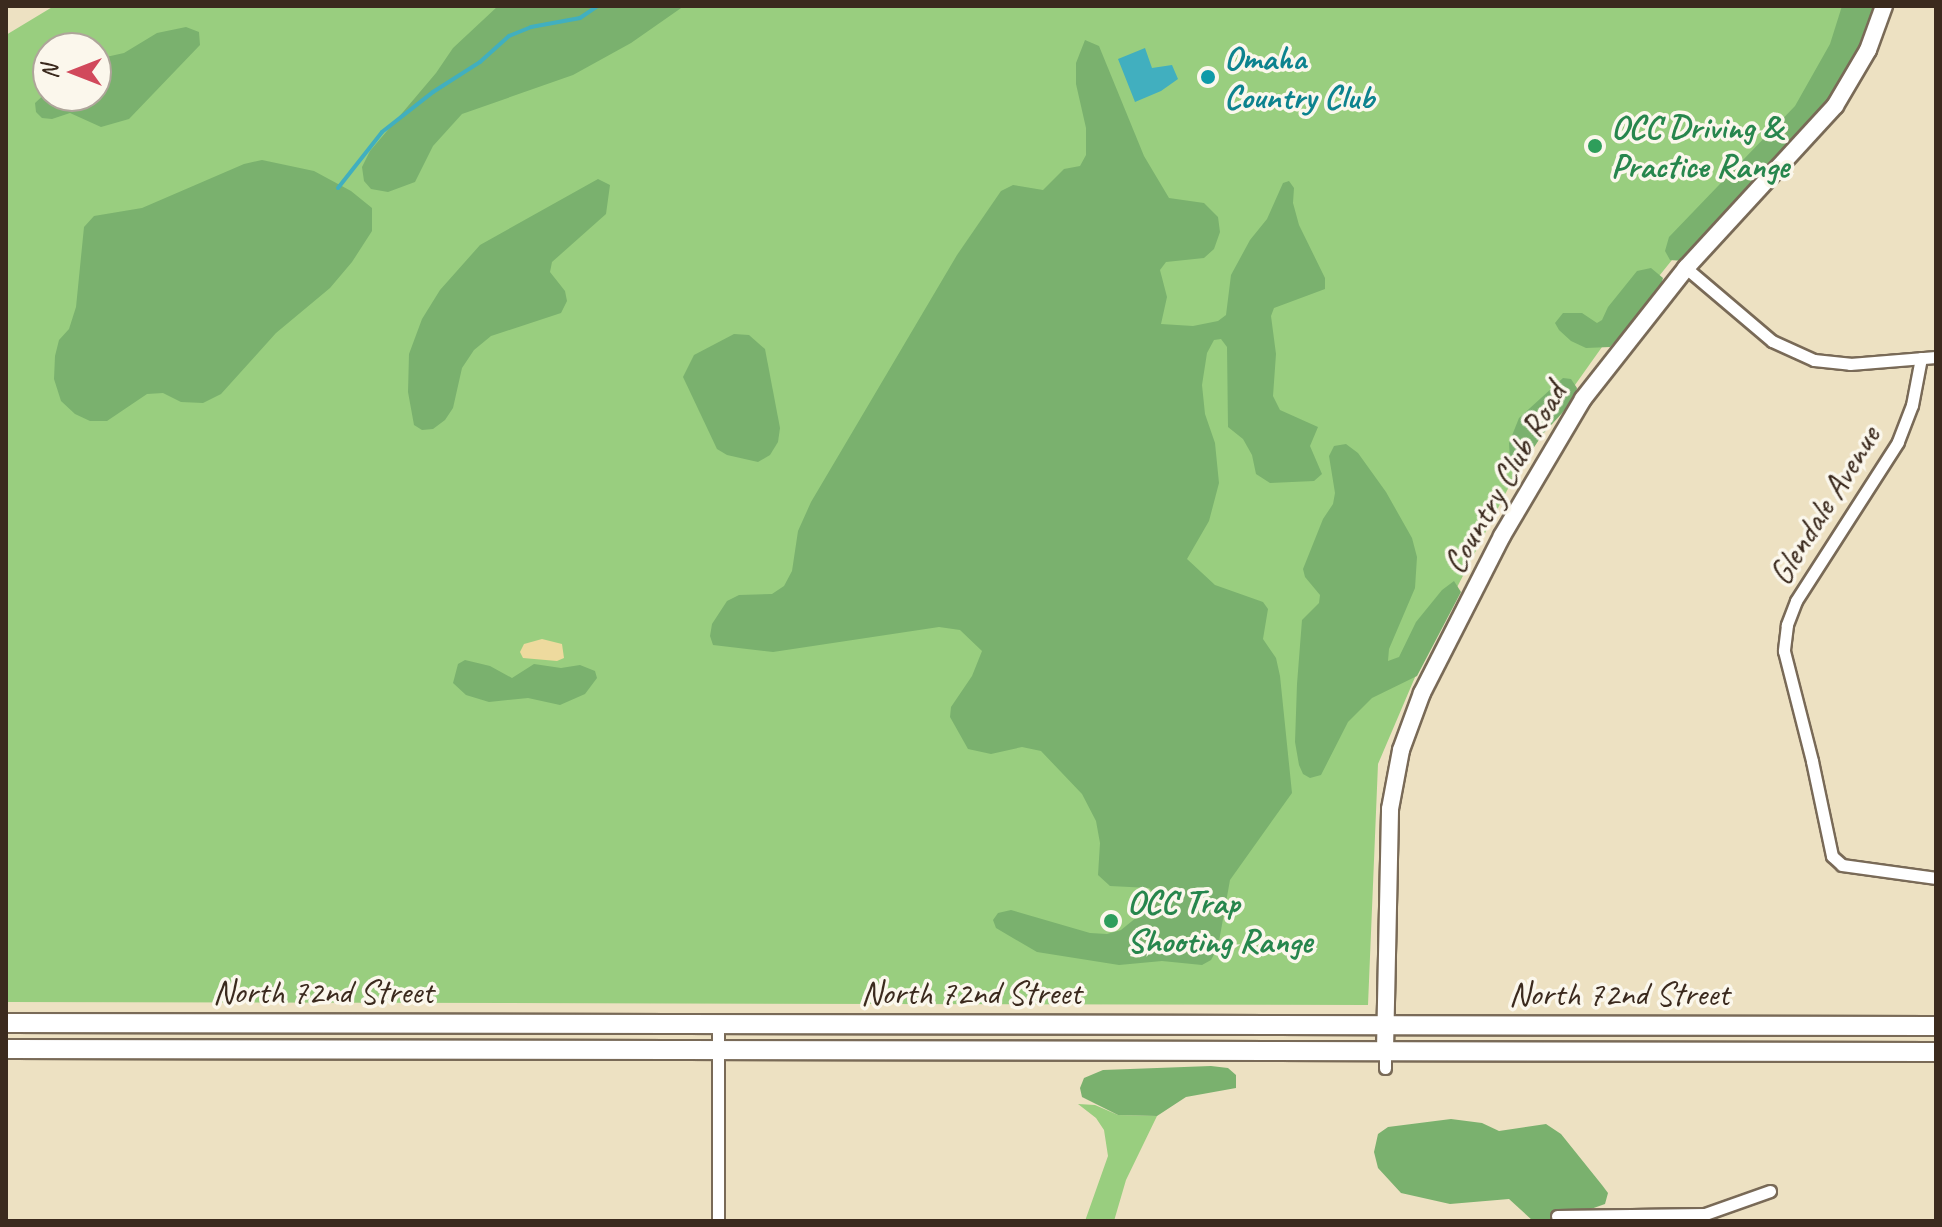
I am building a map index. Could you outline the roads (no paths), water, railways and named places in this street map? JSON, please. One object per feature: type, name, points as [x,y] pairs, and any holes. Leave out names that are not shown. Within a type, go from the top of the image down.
[{"type":"main road","name":"North 72nd Street","points":[[6,1023],[1936,1026]]},
{"type":"main road","name":"North 72nd Street","points":[[6,1049],[719,1049],[1385,1059],[1936,1052]]},
{"type":"street","name":"Country Club Road","points":[[1385,1059],[1390,809],[1410,723],[1473,589],[1549,451],[1599,376],[1686,268],[1835,106],[1868,50],[1884,6]]},
{"type":"street","points":[[1686,268],[1772,341],[1800,355],[1850,364],[1936,357]]},
{"type":"street","name":"Glendale Avenue","points":[[1921,358],[1912,405],[1898,442],[1804,586],[1785,633],[1787,673],[1812,761],[1832,856],[1842,865],[1936,878]]},
{"type":"street","points":[[718,1024],[718,1221]]},
{"type":"street","points":[[1557,1216],[1639,1218],[1716,1212],[1770,1191]]},
{"type":"water","points":[[1145,48],[1152,68],[1172,65],[1178,79],[1161,91],[1135,102],[1118,59]]},
{"type":"waterway","points":[[338,188],[382,132],[433,92],[480,62],[509,36],[531,27],[580,18],[598,6]]},
{"type":"place","name":"Omaha Country Club","points":[[1208,77]]},
{"type":"place","name":"OCC Driving & Practice Range","points":[[1595,146]]},
{"type":"place","name":"OCC Trap Shooting Range","points":[[1111,921]]}]
